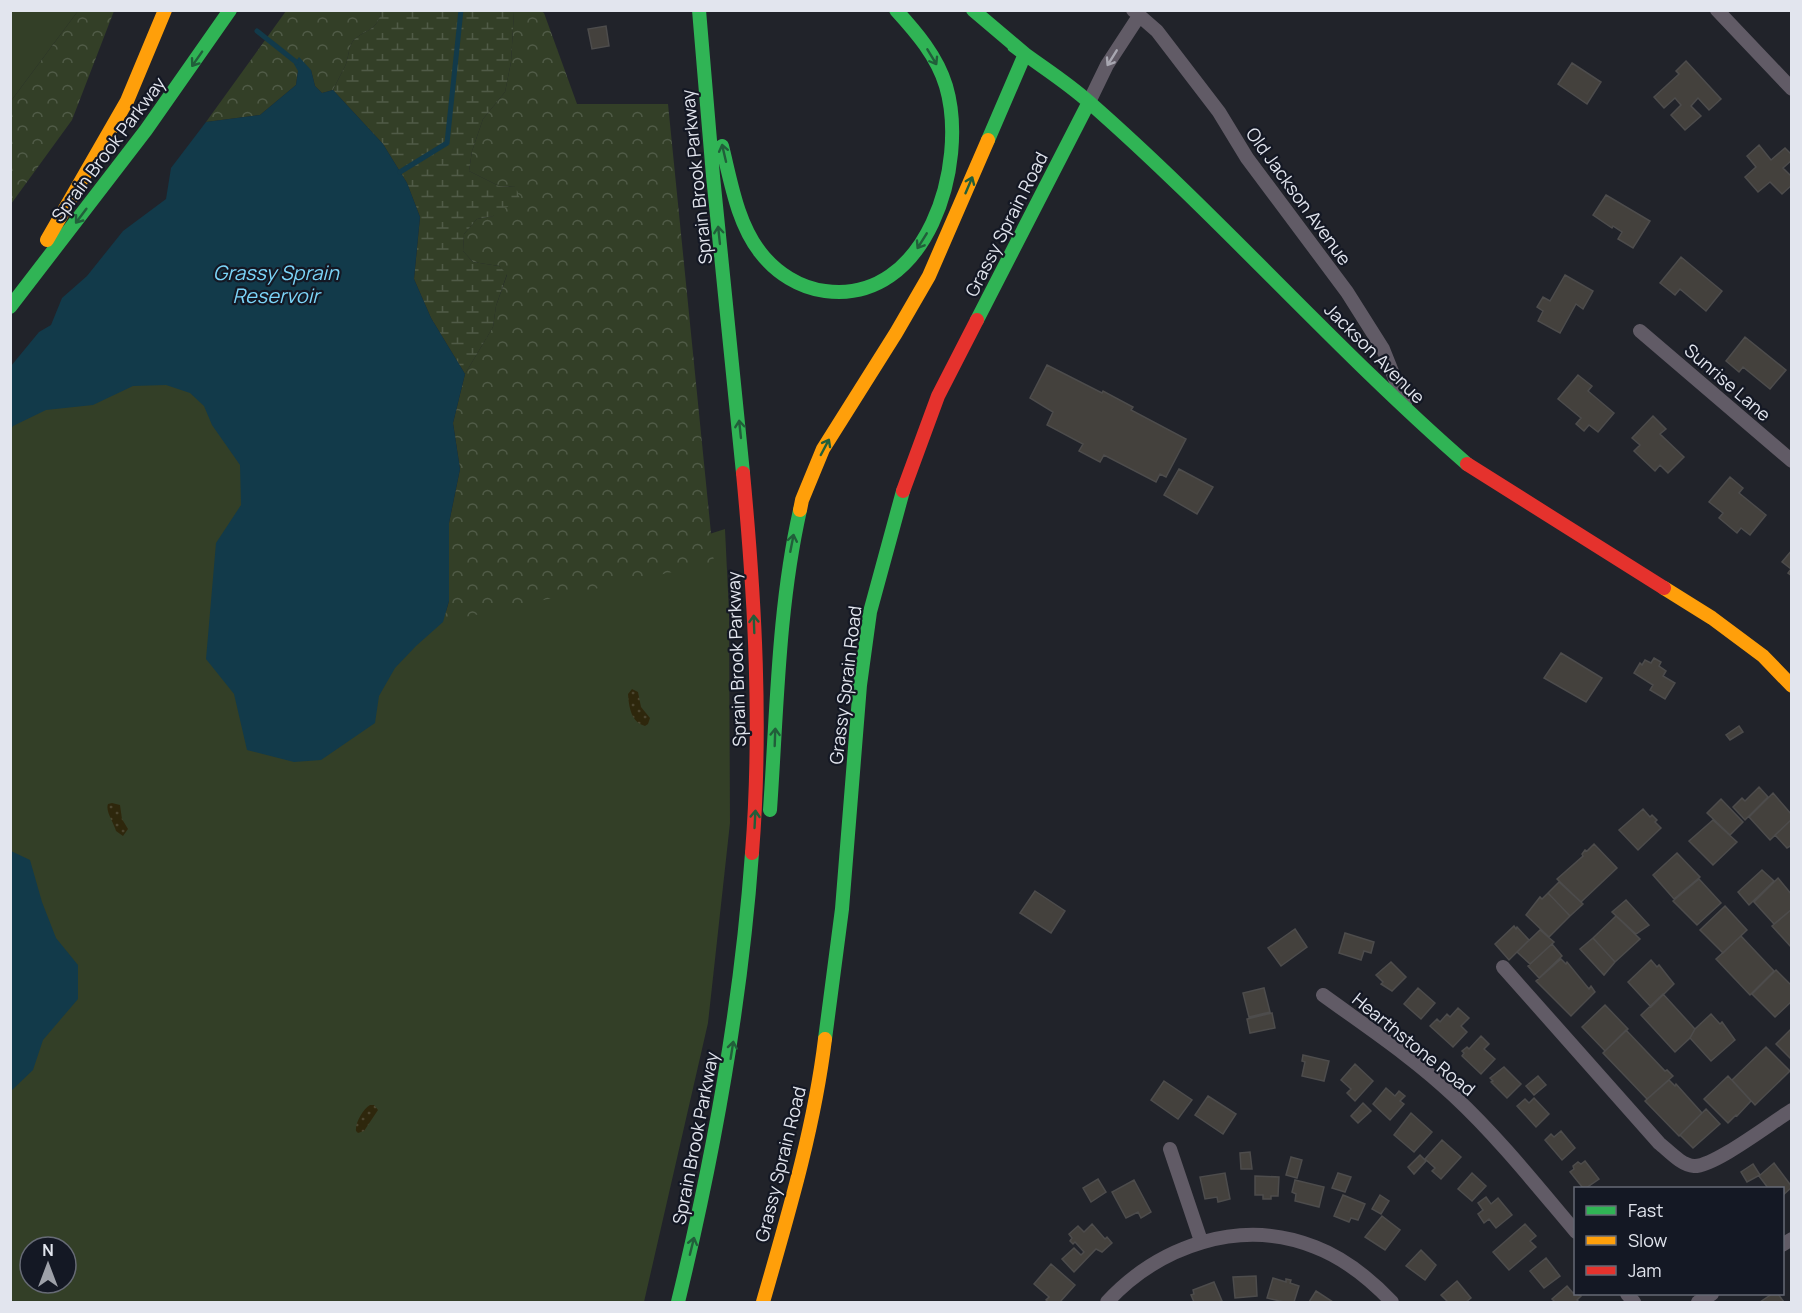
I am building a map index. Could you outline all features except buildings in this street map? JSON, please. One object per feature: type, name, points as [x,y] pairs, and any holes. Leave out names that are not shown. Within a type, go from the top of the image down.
[{"type":"main road","points":[[10,301],[110,133],[142,67],[165,10]]},
{"type":"main road","name":"Sprain Brook Parkway","points":[[10,307],[147,130],[230,10]]},
{"type":"main road","name":"Sprain Brook Parkway","points":[[678,1302],[717,1130],[733,1042],[751,879],[756,798],[755,655],[750,552],[699,10]]},
{"type":"main road","points":[[703,63],[735,198],[750,236],[760,252],[781,273],[804,286],[838,292],[870,287],[884,280],[910,259],[929,230],[942,199],[953,147],[954,130],[951,107],[941,73],[920,38],[896,10]]},
{"type":"main road","name":"Jackson Avenue","points":[[959,10],[1025,54],[1089,102],[1195,201],[1408,412],[1470,466],[1712,618],[1763,656],[1791,686]]},
{"type":"main road","points":[[741,982],[768,824],[784,602],[790,555],[802,501],[824,449],[929,276],[1025,54],[974,10]]},
{"type":"main road","name":"Grassy Sprain Road","points":[[764,1302],[800,1171],[820,1071],[842,909],[860,685],[870,612],[898,506],[916,451],[938,396],[1089,102]]},
{"type":"street","points":[[1717,10],[1791,90]]},
{"type":"street","name":"Grassy Sprain Road","points":[[1089,102],[1136,13]]},
{"type":"street","name":"Old Jackson Avenue","points":[[1136,13],[1157,31],[1219,112],[1247,158],[1347,292],[1383,349],[1408,412]]},
{"type":"street","name":"Sunrise Lane","points":[[1640,331],[1791,461]]},
{"type":"street","points":[[1503,967],[1659,1143],[1678,1159],[1694,1166],[1714,1161],[1791,1110]]},
{"type":"street","name":"Hearthstone Road","points":[[1323,995],[1405,1055],[1453,1095],[1486,1129],[1574,1231]]},
{"type":"street","points":[[1170,1149],[1201,1241]]},
{"type":"street","points":[[1107,1302],[1155,1262],[1201,1241],[1236,1235],[1282,1238],[1315,1247],[1350,1266],[1392,1302]]},
{"type":"green space","points":[[11,11],[78,11],[11,101]]},
{"type":"green space","points":[[78,11],[114,11],[72,120],[11,204],[11,101]]},
{"type":"green space","points":[[286,11],[381,11],[374,27],[353,41],[346,64],[333,90],[322,93],[315,86],[311,70],[298,71],[296,85],[260,115],[206,122]]},
{"type":"green space","points":[[381,11],[514,11],[511,62],[505,92],[483,119],[472,151],[469,171],[499,186],[516,187],[520,199],[493,216],[477,219],[464,234],[463,251],[473,262],[499,266],[507,274],[496,306],[493,327],[465,374],[431,318],[414,279],[420,217],[407,183],[383,144],[333,90],[346,64],[353,41],[374,27]]},
{"type":"green space","points":[[514,11],[544,13],[577,104],[668,104],[714,563],[443,622],[449,601],[449,523],[460,469],[453,423],[465,374],[493,327],[496,306],[507,275],[499,266],[473,262],[463,251],[464,234],[477,219],[493,216],[516,187],[499,186],[469,171],[472,151],[483,119],[505,92],[511,62]]},
{"type":"green space","points":[[149,363],[265,401],[427,613],[481,607],[725,529],[729,612],[730,823],[708,1023],[644,1302],[11,1302],[11,424]]},
{"type":"sand","points":[[632,689],[638,692],[641,707],[650,718],[645,726],[634,718],[632,713],[628,694]]},
{"type":"sand","points":[[112,803],[120,805],[122,819],[128,829],[123,836],[116,831],[109,814],[107,807]]},
{"type":"sand","points":[[370,1105],[374,1105],[378,1110],[364,1131],[358,1133],[356,1128],[358,1120]]},
{"type":"water","name":"Grassy Sprain Reservoir","points":[[299,57],[311,70],[315,86],[322,93],[333,90],[383,144],[407,183],[420,217],[414,279],[431,318],[465,374],[453,423],[460,469],[449,523],[449,601],[443,622],[395,668],[379,696],[375,723],[321,760],[294,762],[247,750],[234,694],[206,659],[216,543],[241,505],[240,465],[212,425],[204,406],[190,393],[166,385],[133,386],[93,405],[46,410],[13,426],[11,430],[11,366],[39,332],[51,325],[62,298],[87,276],[123,231],[166,199],[171,168],[206,122],[260,115],[296,85],[298,71],[294,64]]},
{"type":"water","points":[[11,851],[30,860],[42,902],[56,938],[78,965],[78,999],[43,1040],[33,1070],[11,1091]]},
{"type":"waterway","points":[[400,172],[447,143],[461,10]]},
{"type":"waterway","points":[[257,31],[296,62]]},
{"type":"traffic: fast","points":[[10,307],[146,130],[230,10]]},
{"type":"traffic: fast","points":[[699,10],[743,473]]},
{"type":"traffic: fast","points":[[722,146],[740,215],[752,240],[773,267],[798,283],[825,291],[860,289],[890,276],[914,253],[932,223],[945,189],[951,153],[952,118],[946,86],[937,65],[925,45],[896,10]]},
{"type":"traffic: fast","points":[[973,10],[1025,54],[988,140]]},
{"type":"traffic: fast","points":[[1014,46],[1081,95],[1138,147],[1371,376],[1467,464]]},
{"type":"traffic: fast","points":[[977,320],[1089,102]]},
{"type":"traffic: fast","points":[[825,1039],[842,909],[860,685],[870,612],[903,491]]},
{"type":"traffic: fast","points":[[770,810],[783,622],[800,510]]},
{"type":"traffic: fast","points":[[678,1302],[703,1191],[724,1079],[741,966],[752,853]]},
{"type":"traffic: slow","points":[[47,240],[127,101],[165,10]]},
{"type":"traffic: slow","points":[[800,510],[823,449],[929,276],[988,140]]},
{"type":"traffic: slow","points":[[1664,588],[1712,618],[1763,656],[1792,686]]},
{"type":"traffic: slow","points":[[763,1302],[807,1139],[825,1039]]},
{"type":"traffic: jam","points":[[903,491],[938,396],[977,320]]},
{"type":"traffic: jam","points":[[1467,464],[1664,588]]},
{"type":"traffic: jam","points":[[743,473],[756,663],[757,711],[752,853]]}]
